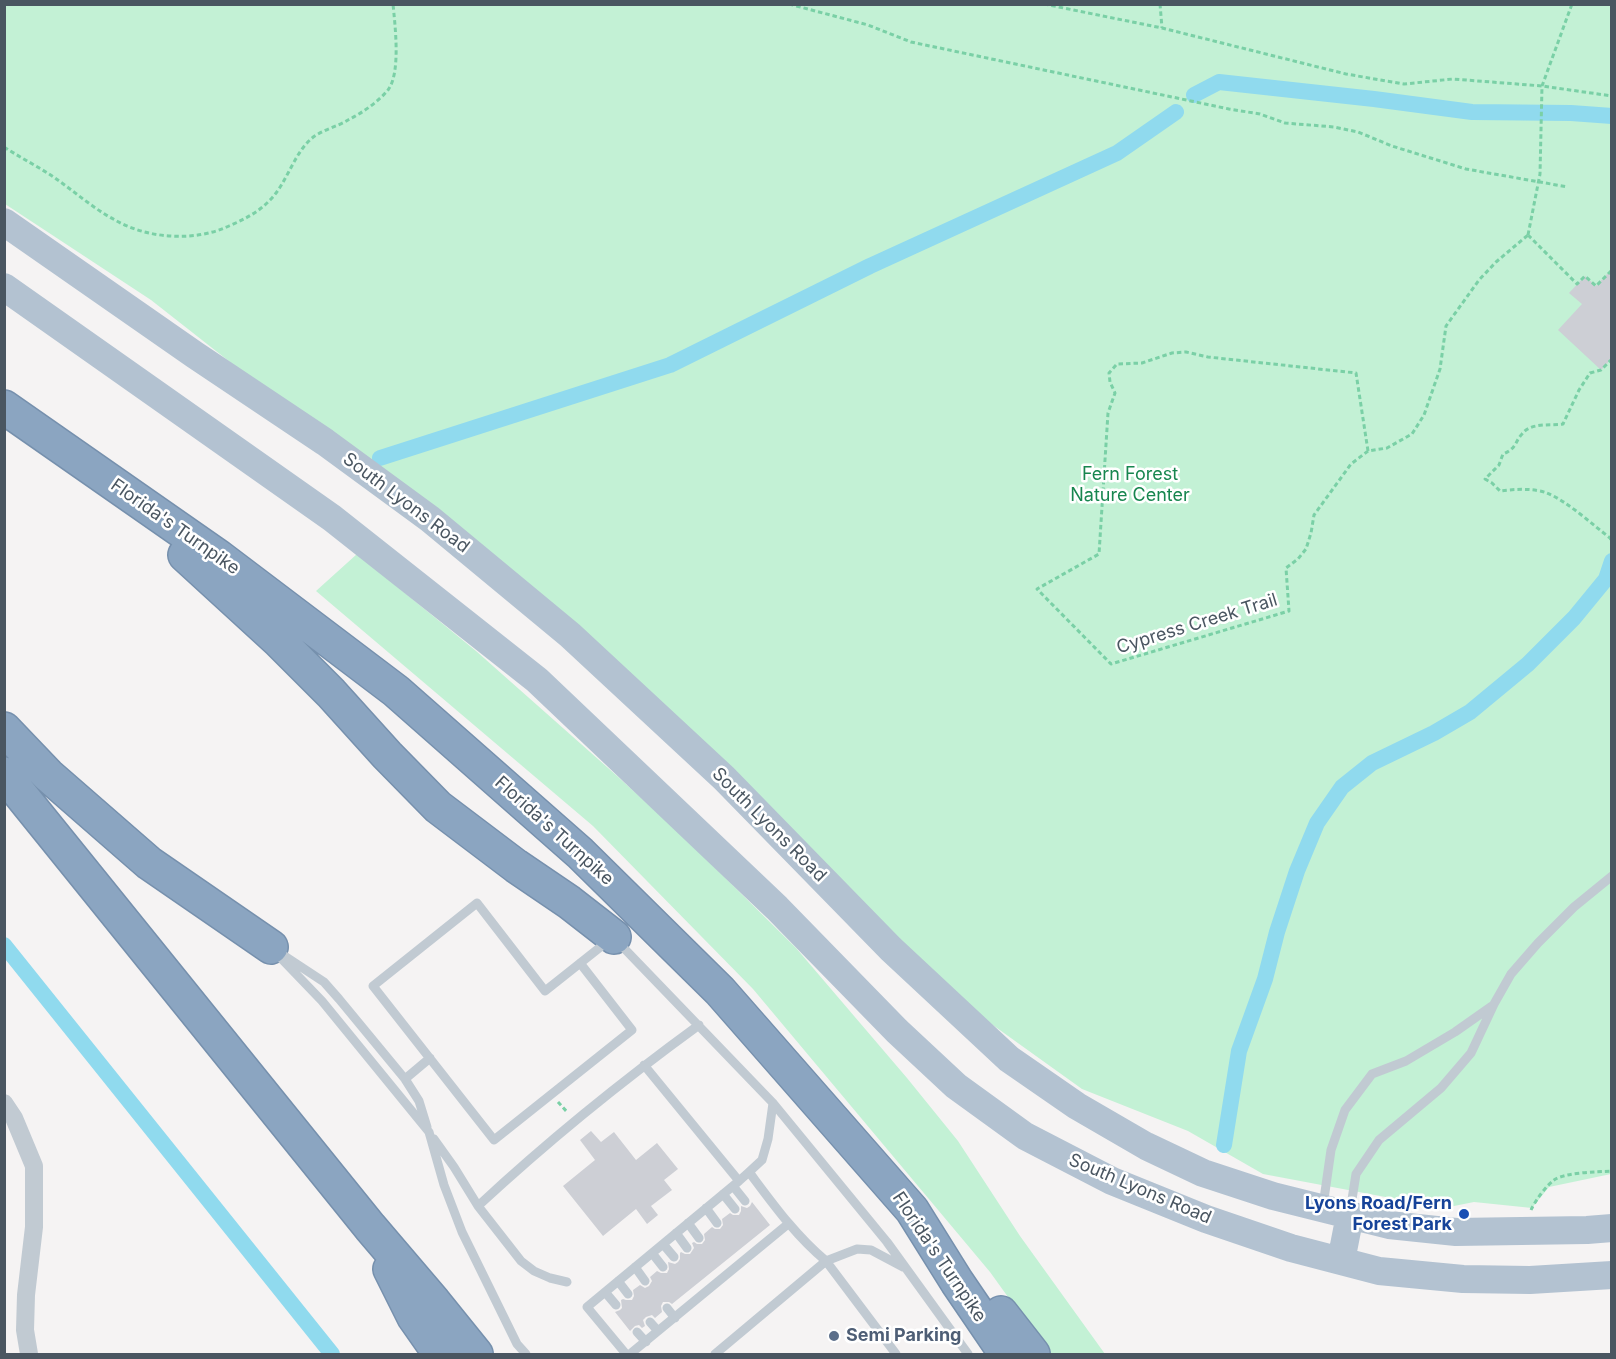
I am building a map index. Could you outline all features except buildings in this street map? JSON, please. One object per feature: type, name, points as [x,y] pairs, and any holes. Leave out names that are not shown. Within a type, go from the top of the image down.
[{"type":"highway","name":"Florida's Turnpike","points":[[4,407],[219,557],[396,691],[580,853],[720,991],[912,1210],[1006,1354]]},
{"type":"highway","points":[[134,498],[158,529],[301,663],[438,807],[614,937]]},
{"type":"highway","points":[[4,729],[48,775],[149,863],[271,947]]},
{"type":"highway","points":[[4,774],[370,1227],[476,1354]]},
{"type":"highway","points":[[912,1210],[968,1268],[1033,1354]]},
{"type":"highway","points":[[370,1227],[414,1317],[440,1354]]},
{"type":"main road","name":"South Lyons Road","points":[[4,222],[325,442],[430,519],[561,627],[724,778],[891,949],[1009,1059],[1087,1112],[1146,1146],[1203,1173],[1273,1196],[1389,1225],[1456,1232],[1611,1228]]},
{"type":"main road","name":"South Lyons Road","points":[[4,287],[128,372],[332,518],[537,680],[777,908],[897,1031],[956,1086],[1025,1136],[1112,1181],[1206,1219],[1312,1254],[1379,1271],[1501,1280],[1611,1275]]},
{"type":"main road","points":[[1312,1254],[1336,1211]]},
{"type":"main road","points":[[1336,1211],[1341,1261]]},
{"type":"main road","points":[[1501,1280],[1611,1290]]},
{"type":"street","points":[[4,1103],[14,1118],[34,1166],[34,1227],[26,1295],[25,1330],[29,1354]]},
{"type":"lane","points":[[1336,1211],[1361,1165],[1379,1140],[1441,1088],[1471,1053],[1511,974],[1574,907],[1611,876]]},
{"type":"lane","points":[[580,963],[632,1030],[494,1140],[373,986],[477,903],[545,991],[580,963],[614,937],[773,1103],[908,1269],[968,1354]]},
{"type":"lane","points":[[271,947],[324,982],[405,1079],[418,1101],[444,1185],[462,1232],[517,1344],[526,1354]]},
{"type":"lane","points":[[271,947],[322,1001],[429,1132],[478,1206],[521,1261],[534,1271],[567,1282]]},
{"type":"lane","points":[[1336,1211],[1331,1150],[1345,1110],[1372,1074],[1406,1061],[1455,1032],[1494,1004]]},
{"type":"lane","points":[[478,1206],[644,1065],[699,1025]]},
{"type":"lane","points":[[405,1079],[430,1058]]},
{"type":"lane","points":[[644,1065],[736,1183],[746,1201]]},
{"type":"lane","points":[[773,1103],[768,1139],[762,1160],[587,1307],[628,1354],[646,1342],[745,1259],[760,1240],[771,1231],[788,1224]]},
{"type":"lane","points":[[749,1172],[788,1224],[826,1261],[896,1354]]},
{"type":"lane","points":[[723,1194],[735,1209]]},
{"type":"lane","points":[[706,1209],[717,1223]]},
{"type":"lane","points":[[687,1223],[699,1238]]},
{"type":"lane","points":[[676,1233],[687,1248]]},
{"type":"lane","points":[[663,1244],[674,1257]]},
{"type":"lane","points":[[715,1354],[826,1261],[857,1248],[872,1250],[908,1269]]},
{"type":"lane","points":[[739,1251],[745,1259]]},
{"type":"lane","points":[[652,1253],[663,1267]]},
{"type":"lane","points":[[720,1266],[726,1275]]},
{"type":"lane","points":[[635,1267],[645,1281]]},
{"type":"lane","points":[[708,1275],[716,1283]]},
{"type":"lane","points":[[618,1281],[628,1294]]},
{"type":"lane","points":[[697,1284],[705,1293]]},
{"type":"lane","points":[[605,1292],[615,1305]]},
{"type":"lane","points":[[685,1293],[693,1302]]},
{"type":"lane","points":[[668,1308],[675,1318]]},
{"type":"lane","points":[[650,1322],[658,1331]]},
{"type":"lane","points":[[637,1332],[646,1342]]},
{"type":"path","points":[[4,147],[53,177],[115,220],[138,231],[197,236],[219,231],[254,214],[272,199],[303,148],[313,137],[347,121],[366,109],[389,89],[396,56],[393,4]]},
{"type":"path","points":[[789,4],[868,25],[911,42],[1260,114],[1285,123],[1334,127],[1358,132],[1392,146],[1466,169],[1568,187]]},
{"type":"path","points":[[1044,4],[1162,28],[1346,74],[1404,84],[1453,79],[1542,86],[1611,96]]},
{"type":"path","points":[[1160,4],[1162,28]]},
{"type":"path","points":[[1572,4],[1542,86],[1540,174],[1528,235],[1577,284],[1585,276],[1596,286],[1611,270]]},
{"type":"path","name":"Cypress Creek Trail","points":[[1368,451],[1356,373],[1208,357],[1186,352],[1172,353],[1142,363],[1117,364],[1109,373],[1114,393],[1108,413],[1100,554],[1037,589],[1111,664],[1289,611],[1286,568],[1298,560],[1306,549],[1314,515],[1352,465],[1368,451],[1387,448],[1412,434],[1424,415],[1440,369],[1446,326],[1479,280],[1528,235]]},
{"type":"path","points":[[1611,359],[1601,370],[1590,373],[1563,424],[1541,425],[1528,429],[1510,451],[1503,454],[1499,465],[1485,479],[1500,492],[1534,490],[1547,493],[1610,538],[1611,543]]},
{"type":"path","points":[[1519,1232],[1536,1201],[1555,1179],[1583,1172],[1611,1172]]},
{"type":"green space","name":"Fern Forest Nature Center","points":[[4,5],[1611,5],[1611,1174],[1549,1187],[1532,1208],[1474,1202],[1444,1208],[1263,1174],[1188,1131],[1082,1089],[983,1018],[430,519],[151,300],[5,204]]},
{"type":"green space","points":[[357,554],[476,651],[616,775],[685,838],[796,948],[958,1141],[1020,1236],[1105,1354],[1049,1354],[990,1272],[753,989],[593,826],[316,591]]},
{"type":"waterway","points":[[1194,95],[1219,82],[1472,112],[1571,113],[1612,116]]},
{"type":"waterway","points":[[380,458],[670,365],[870,266],[1117,153],[1176,112]]},
{"type":"waterway","points":[[1224,1145],[1239,1051],[1265,979],[1277,932],[1297,871],[1317,823],[1342,787],[1372,763],[1434,733],[1470,712],[1528,664],[1574,618],[1606,579],[1612,561]]},
{"type":"waterway","points":[[4,945],[332,1354]]},
{"type":"place","name":"Lyons Road/Fern Forest Park","points":[[1464,1214]]},
{"type":"place","name":"Semi Parking","points":[[834,1336]]}]
